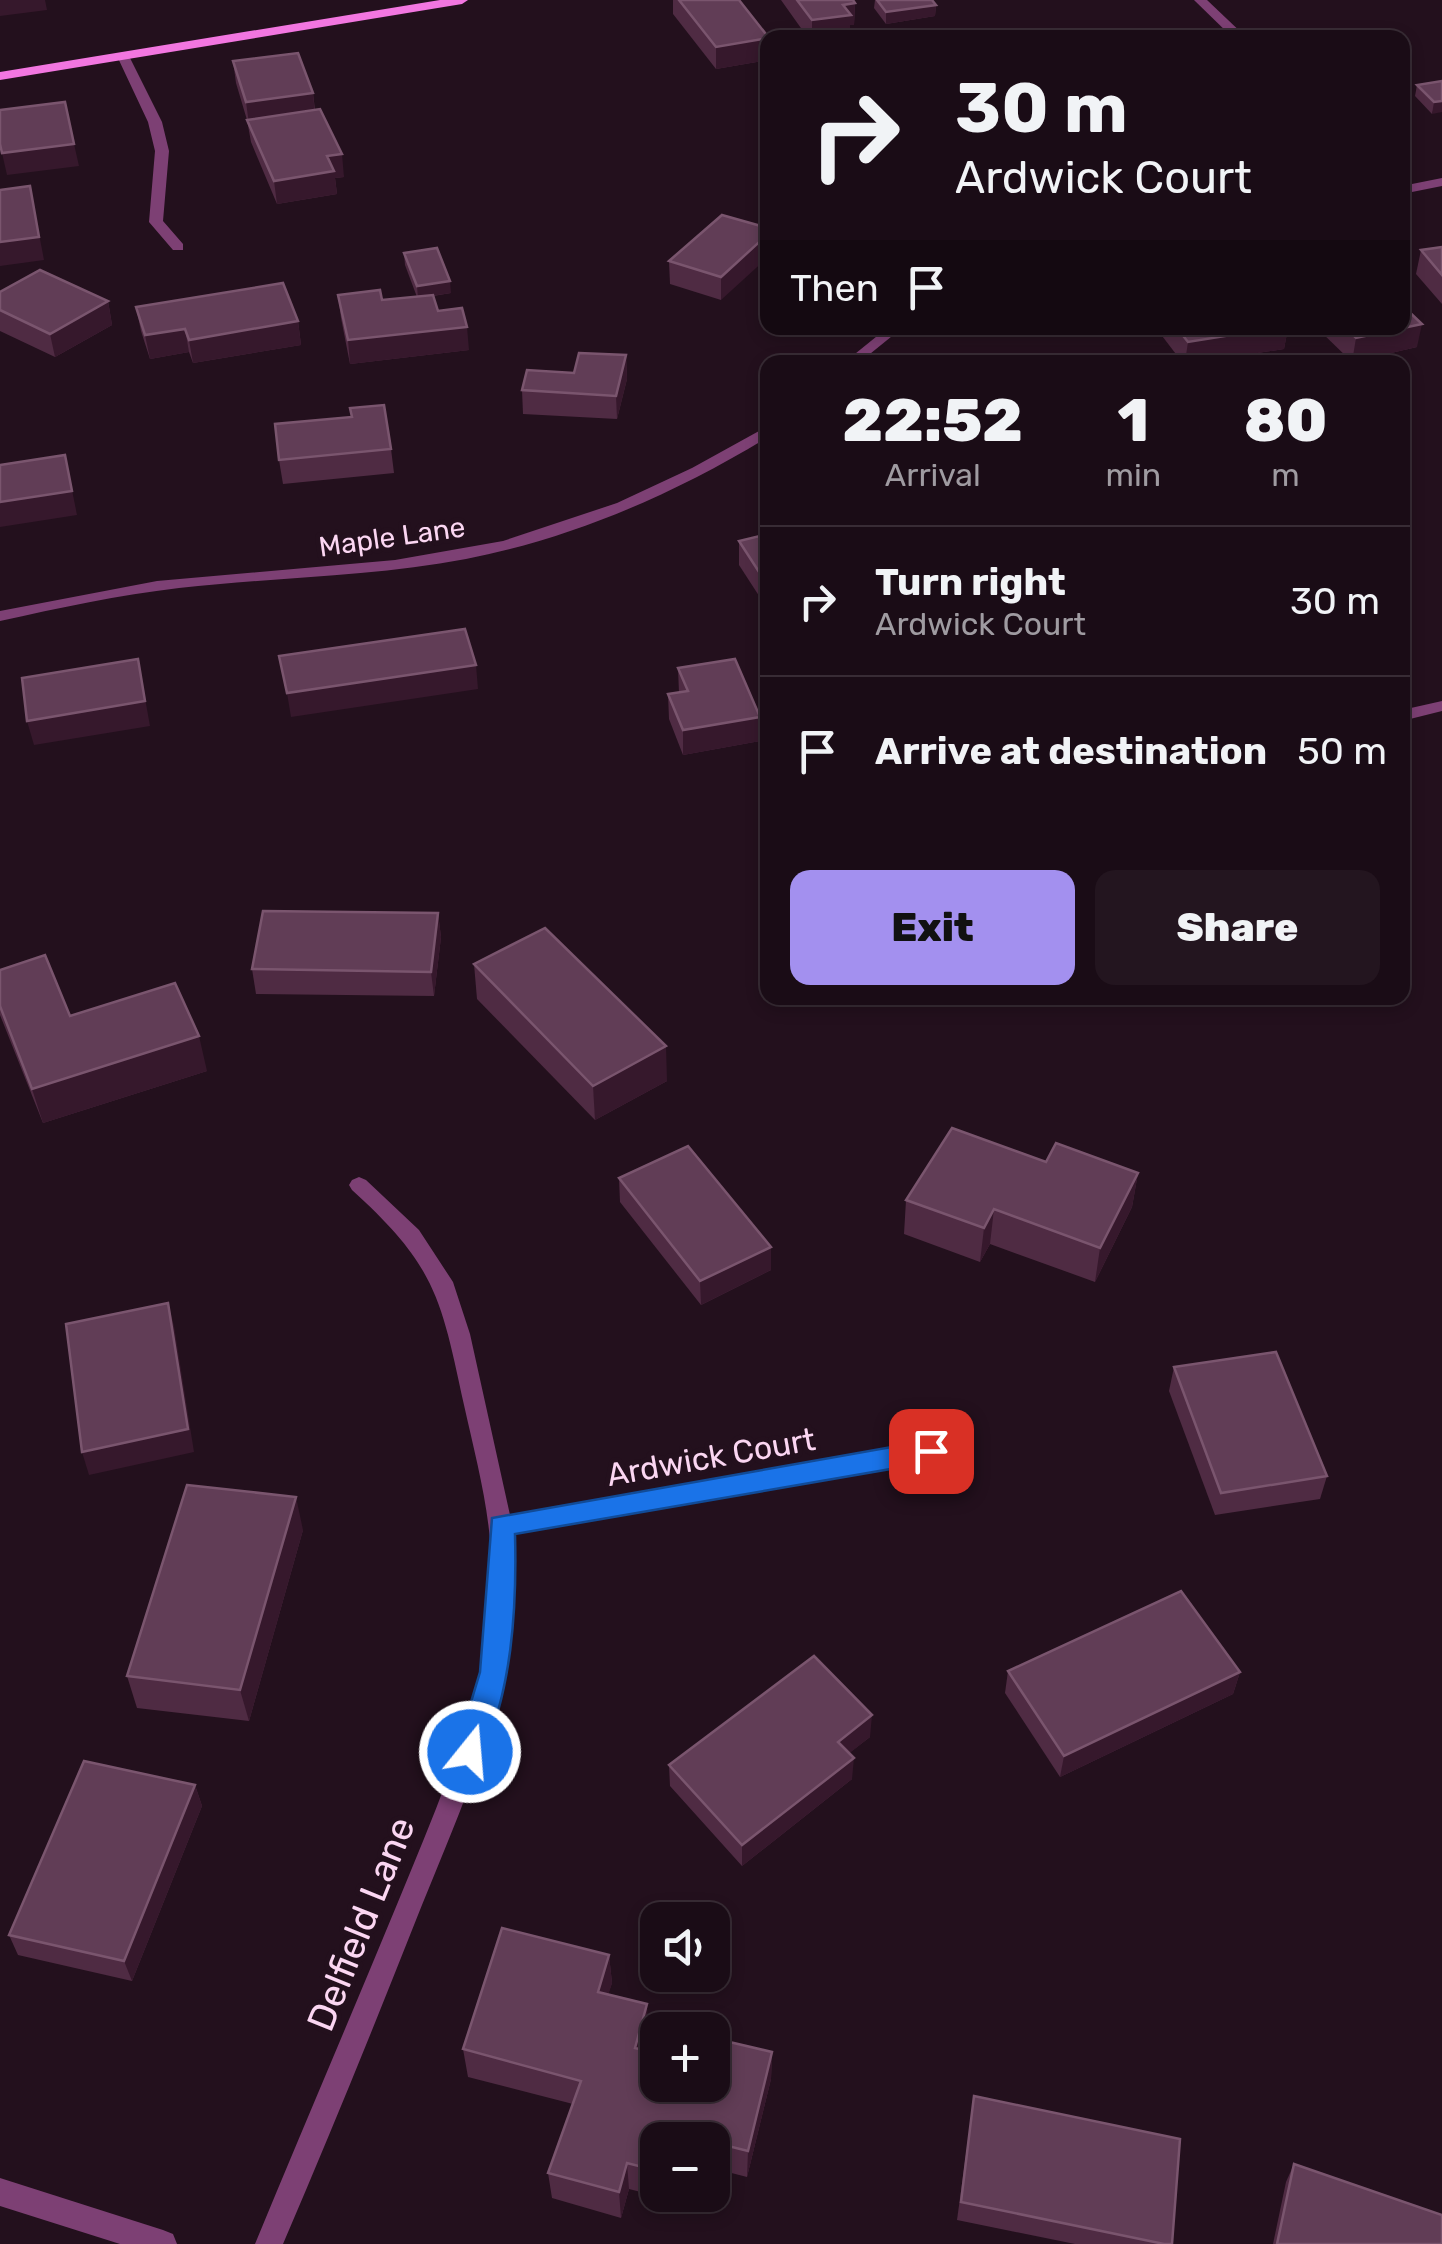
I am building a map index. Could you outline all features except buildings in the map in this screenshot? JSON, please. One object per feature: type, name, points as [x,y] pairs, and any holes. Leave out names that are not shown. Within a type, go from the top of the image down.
[{"type":"main road","points":[[0,76],[462,0]]},
{"type":"street","points":[[1200,0],[1233,30]]},
{"type":"street","points":[[123,56],[156,122],[162,151],[156,222],[178,247]]},
{"type":"street","points":[[1410,189],[1442,182]]},
{"type":"street","points":[[861,355],[887,335]]},
{"type":"street","name":"Maple Lane","points":[[0,616],[131,590],[399,565],[470,553],[539,535],[657,492],[719,462],[760,435]]},
{"type":"street","points":[[1410,714],[1442,706]]},
{"type":"street","name":"Delfield Lane","points":[[268,2244],[318,2134],[470,1752],[494,1672],[503,1585],[502,1526],[454,1306],[434,1261],[405,1224],[359,1185]]},
{"type":"street","name":"Ardwick Court","points":[[502,1526],[931,1451]]},
{"type":"street","points":[[0,2192],[163,2244]]},
{"type":"route","points":[[470,1752],[494,1672],[503,1585],[502,1526],[931,1451]]}]
